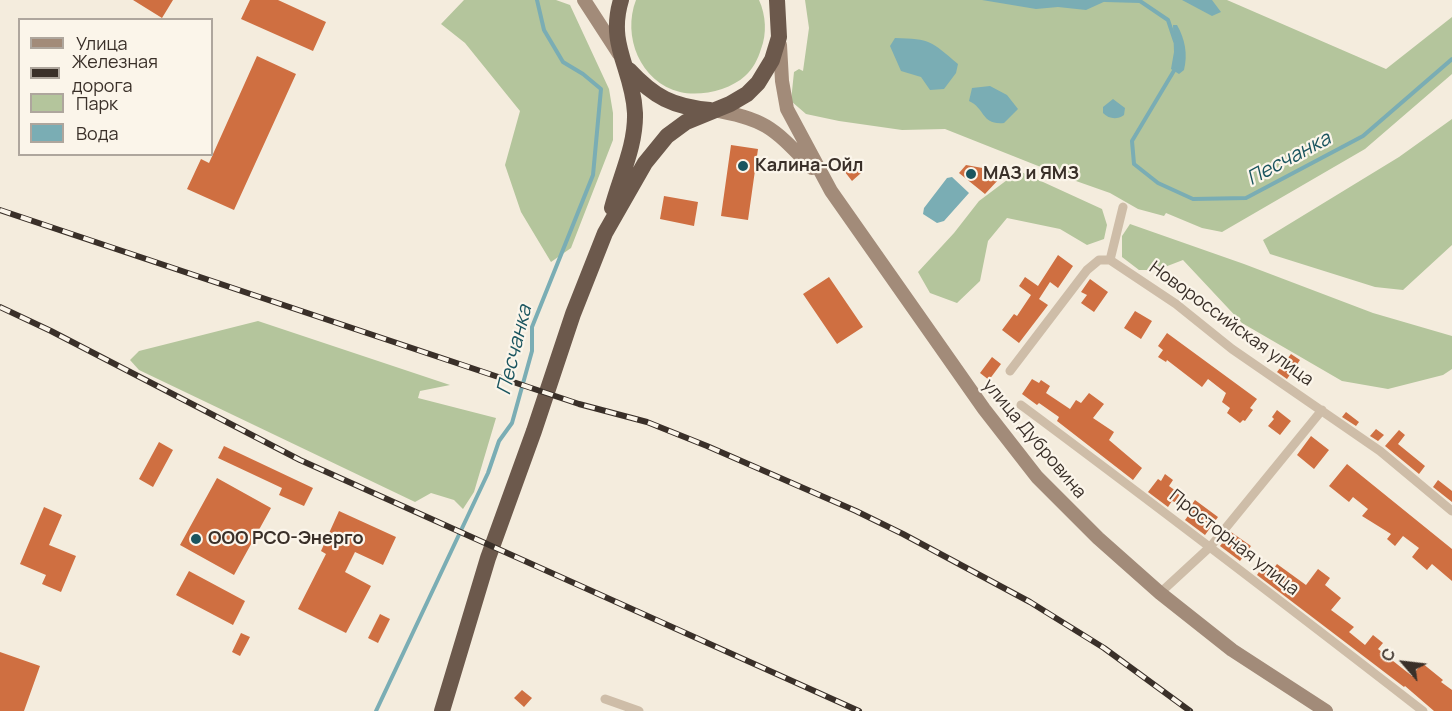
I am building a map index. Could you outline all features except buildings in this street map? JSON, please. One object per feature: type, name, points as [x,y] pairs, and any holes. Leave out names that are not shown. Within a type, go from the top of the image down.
[{"type":"highway","points":[[442,711],[488,558],[573,314],[606,232],[634,133],[634,101],[616,30],[621,0]]},
{"type":"highway","points":[[606,232],[645,163],[659,144],[686,122],[730,104],[747,94],[758,83],[772,60],[779,37],[778,8],[771,0]]},
{"type":"highway","points":[[623,61],[643,85],[666,101],[711,110]]},
{"type":"main road","points":[[584,0],[623,61]]},
{"type":"main road","points":[[779,37],[782,81],[787,109],[826,182]]},
{"type":"main road","points":[[711,110],[754,119],[771,128],[826,182]]},
{"type":"main road","name":"улица Дубровина","points":[[826,182],[864,240],[984,409],[1037,477],[1098,538],[1160,593],[1232,650],[1326,711]]},
{"type":"street","points":[[1010,371],[1087,270],[1100,260],[1110,260],[1124,207]]},
{"type":"street","name":"Новороссийская улица","points":[[1110,260],[1176,304],[1232,349],[1380,451],[1452,512]]},
{"type":"street","name":"Просторная улица","points":[[1022,405],[1211,546],[1423,711]]},
{"type":"street","points":[[1160,593],[1211,546],[1322,410]]},
{"type":"street","points":[[605,699],[639,711]]},
{"type":"green space","points":[[464,0],[556,0],[570,5],[609,89],[613,113],[613,140],[571,248],[551,262],[521,212],[505,165],[520,111],[465,43],[441,24]]},
{"type":"green space","points":[[636,0],[759,0],[765,31],[757,60],[739,81],[723,89],[696,94],[666,87],[645,68],[633,42],[632,14]]},
{"type":"green space","points":[[805,0],[1227,0],[1386,69],[1452,17],[1452,74],[1365,149],[1222,232],[1202,228],[1166,213],[1164,216],[1138,209],[1110,193],[945,129],[902,130],[806,114],[791,101],[794,72],[799,69],[803,71],[809,28]]},
{"type":"green space","points":[[1452,119],[1452,245],[1403,290],[1375,287],[1270,254],[1263,240],[1399,157]]},
{"type":"green space","points":[[1019,171],[1102,209],[1107,225],[1104,239],[1087,245],[1060,229],[1007,218],[988,241],[980,281],[957,303],[930,293],[918,272],[954,233],[979,201]]},
{"type":"green space","points":[[1130,224],[1373,313],[1452,336],[1452,369],[1443,375],[1388,389],[1342,381],[1242,323],[1183,260],[1157,270],[1139,270],[1122,257],[1122,236]]},
{"type":"green space","points":[[258,321],[450,385],[420,391],[418,398],[496,418],[474,492],[463,509],[454,500],[431,493],[415,502],[139,370],[130,360],[139,351]]},
{"type":"water","points":[[982,0],[1108,0],[1086,10],[1058,7],[1036,9]]},
{"type":"water","points":[[1182,0],[1212,0],[1221,12],[1212,16]]},
{"type":"water","points":[[1173,25],[1177,25],[1185,47],[1184,70],[1179,74],[1171,69],[1174,52]]},
{"type":"water","points":[[895,38],[916,39],[930,43],[958,64],[956,73],[944,89],[930,90],[921,77],[901,71],[890,46]]},
{"type":"water","points":[[990,86],[1007,95],[1018,109],[1004,123],[991,122],[969,101],[972,88]]},
{"type":"water","points":[[1113,99],[1125,108],[1124,115],[1119,118],[1108,117],[1103,113],[1103,107]]},
{"type":"water","points":[[952,177],[969,193],[944,221],[937,223],[923,214],[924,208],[947,178]]},
{"type":"waterway","name":"Песчанка","points":[[376,711],[488,473],[499,441],[512,423],[532,351],[532,327],[593,175],[601,89],[583,74],[563,62],[544,30],[537,0]]},
{"type":"waterway","name":"Песчанка","points":[[1105,0],[1140,1],[1168,20],[1175,41]]},
{"type":"waterway","name":"Песчанка","points":[[1175,69],[1132,141],[1134,164],[1158,183],[1193,199],[1246,198],[1363,136],[1452,59]]},
{"type":"railway","points":[[0,210],[579,404],[647,422],[707,446],[856,511],[1030,602],[1104,648],[1190,711]]},
{"type":"railway","points":[[0,307],[300,460],[859,711]]},
{"type":"place","name":"Калина-Ойл","points":[[743,166]]},
{"type":"place","name":"МАЗ и ЯМЗ","points":[[971,174]]},
{"type":"place","name":"ООО РСО-Энерго","points":[[196,539]]}]
